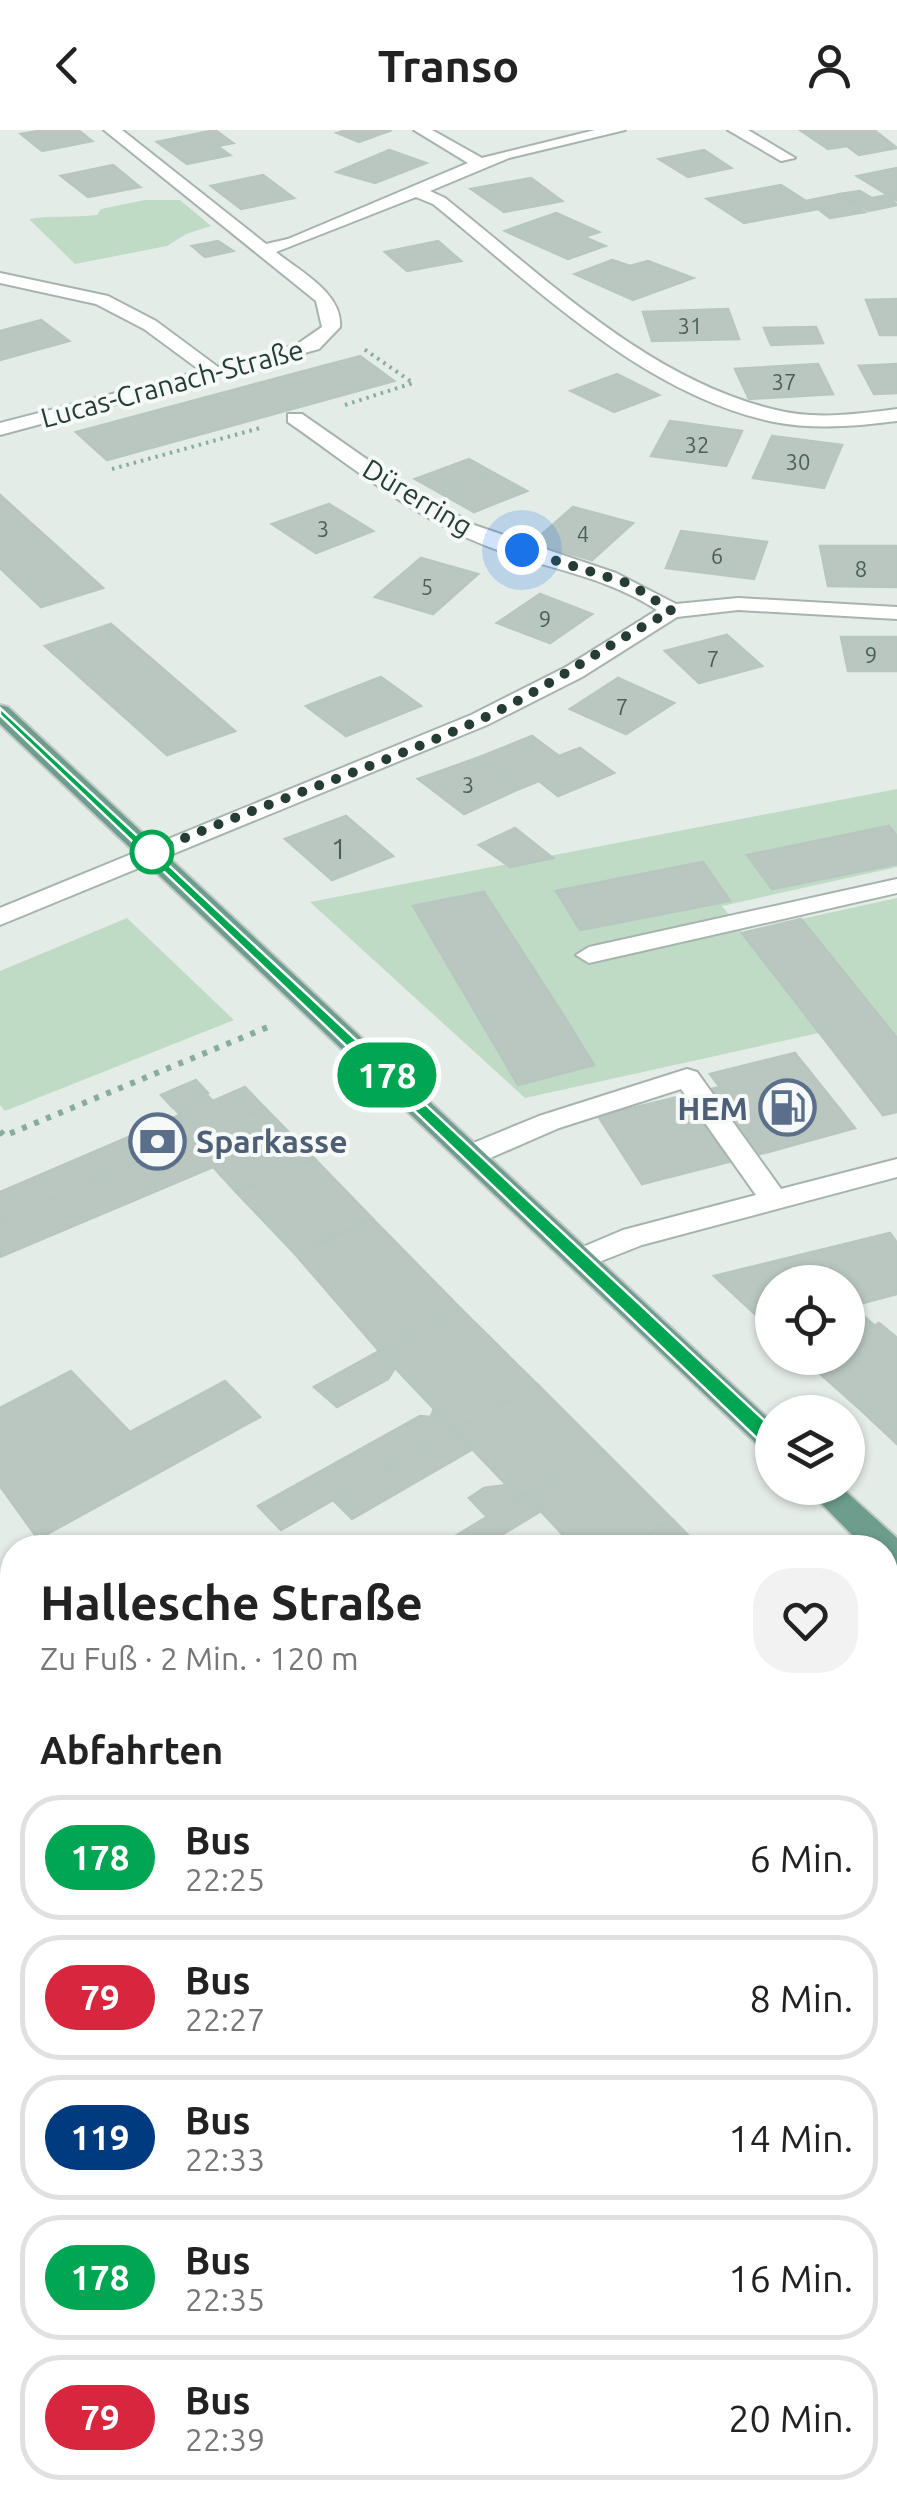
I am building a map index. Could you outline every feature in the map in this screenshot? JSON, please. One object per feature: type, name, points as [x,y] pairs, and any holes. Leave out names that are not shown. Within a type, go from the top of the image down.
[{"type":"main road","points":[[0,712],[755,1424]]},
{"type":"main road","points":[[840,1505],[872,1535]]},
{"type":"street","points":[[112,130],[262,250],[293,243],[481,163],[616,130]]},
{"type":"street","points":[[422,130],[456,153],[481,163]]},
{"type":"street","points":[[736,130],[786,158]]},
{"type":"street","points":[[417,192],[439,201],[623,343],[697,390],[775,417],[864,420],[897,415]]},
{"type":"street","name":"Lucas-Cranach-Straße","points":[[0,429],[312,346],[328,337],[333,327],[332,310],[323,298],[262,250]]},
{"type":"street","points":[[0,278],[102,300],[150,324],[215,373]]},
{"type":"street","name":"Dürerring","points":[[296,418],[440,518],[494,541],[630,584],[672,611]]},
{"type":"street","points":[[0,917],[480,720],[574,672],[630,632],[672,611],[738,604],[897,612]]},
{"type":"street","points":[[589,955],[897,886]]},
{"type":"street","points":[[471,1154],[549,1122],[686,1078],[775,1201]]},
{"type":"street","points":[[582,1259],[634,1237],[897,1168]]},
{"type":"path","points":[[0,1131],[4,1136],[315,1008]]},
{"type":"green space","points":[[145,200],[180,200],[211,226],[186,234],[167,246],[75,264],[29,219],[97,215],[101,209]]},
{"type":"green space","points":[[897,789],[897,867],[722,906],[819,1033],[525,1098],[310,902]]},
{"type":"green space","points":[[897,898],[897,1038],[801,919]]},
{"type":"green space","points":[[127,918],[234,1020],[5,1111],[0,1105],[0,971]]},
{"type":"building","points":[[78,130],[92,141],[42,151],[21,134]]},
{"type":"building","points":[[215,130],[233,143],[217,146],[230,155],[187,164],[157,142]]},
{"type":"building","points":[[800,130],[874,130],[897,148],[859,155],[847,146],[828,149]]},
{"type":"building","points":[[389,131],[359,142],[337,133]]},
{"type":"building","points":[[389,150],[426,163],[375,183],[337,172]]},
{"type":"building","points":[[704,150],[731,168],[688,177],[659,159]]},
{"type":"building","points":[[113,165],[140,187],[88,197],[61,176]]},
{"type":"building","points":[[897,168],[896,200],[857,176]]},
{"type":"building","points":[[263,175],[294,198],[241,209],[211,186]]},
{"type":"building","points":[[531,178],[562,201],[504,212],[471,189]]},
{"type":"building","points":[[781,185],[806,201],[840,194],[865,212],[830,218],[818,209],[744,223],[707,199]]},
{"type":"building","points":[[860,191],[872,198],[888,195],[897,205],[869,211],[840,194]]},
{"type":"building","points":[[556,213],[599,232],[584,237],[605,246],[568,259],[505,231]]},
{"type":"building","points":[[218,241],[233,251],[205,257],[192,246]]},
{"type":"building","points":[[438,241],[461,261],[407,271],[385,252]]},
{"type":"building","points":[[612,260],[630,266],[648,261],[693,278],[633,300],[575,274]]},
{"type":"building","points":[[897,299],[897,335],[880,335],[866,300]]},
{"type":"building","points":[[728,309],[739,339],[652,341],[643,312]]},
{"type":"building","points":[[41,320],[69,341],[0,360],[0,331]]},
{"type":"building","points":[[816,327],[823,343],[771,345],[764,328]]},
{"type":"building","points":[[360,356],[394,381],[107,460],[76,432]]},
{"type":"building","points":[[818,364],[833,394],[749,399],[735,369]]},
{"type":"building","points":[[897,364],[897,393],[874,394],[859,366]]},
{"type":"building","points":[[617,374],[659,395],[614,412],[571,391]]},
{"type":"building","points":[[670,421],[742,431],[726,466],[651,456]]},
{"type":"building","points":[[772,436],[842,445],[824,488],[753,478]]},
{"type":"building","points":[[469,459],[494,473],[440,493],[415,479]]},
{"type":"building","points":[[494,473],[527,491],[474,512],[440,493]]},
{"type":"building","points":[[0,495],[103,588],[41,607],[0,568]]},
{"type":"building","points":[[329,504],[373,531],[316,553],[272,524]]},
{"type":"building","points":[[573,507],[633,523],[592,560],[532,543]]},
{"type":"building","points":[[681,531],[767,542],[754,579],[666,568]]},
{"type":"building","points":[[820,546],[896,546],[897,587],[828,586]]},
{"type":"building","points":[[421,558],[478,574],[433,614],[375,597]]},
{"type":"building","points":[[540,594],[592,614],[550,643],[497,623]]},
{"type":"building","points":[[111,624],[235,731],[167,755],[45,646]]},
{"type":"building","points":[[727,635],[762,666],[699,683],[665,651]]},
{"type":"building","points":[[841,637],[897,637],[897,671],[848,671]]},
{"type":"building","points":[[381,677],[421,706],[346,736],[306,706]]},
{"type":"building","points":[[618,678],[674,703],[626,734],[570,709]]},
{"type":"building","points":[[532,736],[559,756],[580,748],[614,773],[558,796],[539,781],[519,789],[477,758]]},
{"type":"building","points":[[477,758],[519,789],[464,814],[418,779]]},
{"type":"building","points":[[346,816],[393,856],[332,880],[285,839]]},
{"type":"building","points":[[889,826],[897,836],[897,864],[772,889],[747,855]]},
{"type":"building","points":[[515,828],[553,858],[510,867],[479,845]]},
{"type":"building","points":[[703,862],[730,901],[580,930],[556,891]]},
{"type":"building","points":[[484,892],[594,1065],[518,1085],[413,906]]},
{"type":"building","points":[[801,919],[897,1038],[897,1112],[883,1115],[742,933]]},
{"type":"building","name":"HEM","points":[[795,1053],[855,1128],[768,1152],[710,1074]]},
{"type":"building","points":[[196,1080],[208,1093],[173,1108],[161,1095]]},
{"type":"building","points":[[245,1087],[265,1108],[0,1220],[0,1192],[180,1115],[174,1108],[206,1094],[213,1101]]},
{"type":"building","points":[[720,1087],[768,1152],[642,1184],[598,1116]]},
{"type":"building","points":[[265,1108],[315,1159],[236,1192],[213,1167],[0,1257],[0,1220]]},
{"type":"building","points":[[315,1159],[373,1219],[295,1254],[236,1192]]},
{"type":"building","points":[[373,1219],[461,1309],[379,1351],[295,1254]]},
{"type":"building","points":[[890,1233],[897,1243],[897,1294],[865,1303],[865,1265],[759,1265]]},
{"type":"building","points":[[755,1266],[755,1314],[714,1276]]},
{"type":"building","points":[[461,1309],[538,1385],[454,1430],[379,1351]]},
{"type":"building","points":[[865,1317],[875,1326],[865,1332]]},
{"type":"building","points":[[879,1323],[897,1338],[897,1392],[865,1409],[865,1395],[844,1395],[822,1375],[865,1375],[865,1331]]},
{"type":"building","points":[[379,1351],[395,1368],[388,1379],[337,1407],[314,1387]]},
{"type":"building","points":[[71,1371],[130,1432],[225,1381],[260,1417],[45,1535],[35,1535],[0,1486],[0,1408]]},
{"type":"building","points":[[538,1385],[604,1451],[519,1498],[454,1430]]},
{"type":"building","points":[[897,1392],[897,1444],[865,1414],[865,1409]]},
{"type":"building","points":[[434,1408],[454,1430],[281,1530],[258,1506],[420,1416],[431,1417]]},
{"type":"building","points":[[454,1430],[473,1449],[352,1519],[333,1500]]},
{"type":"building","points":[[604,1451],[673,1520],[647,1535],[563,1535],[525,1494]]},
{"type":"building","points":[[506,1485],[519,1498],[487,1517],[469,1498],[484,1488]]},
{"type":"building","points":[[525,1494],[541,1511],[501,1535],[457,1535]]},
{"type":"building","points":[[673,1520],[688,1535],[647,1535]]},
{"type":"bus line","name":"178","points":[[0,712],[755,1424]]},
{"type":"place","name":"HEM","points":[[787,1108]]},
{"type":"place","name":"Sparkasse","points":[[157,1141]]},
{"type":"route","points":[[152,852],[480,720],[574,672],[630,632],[672,611],[648,592],[630,584],[522,550]]}]
